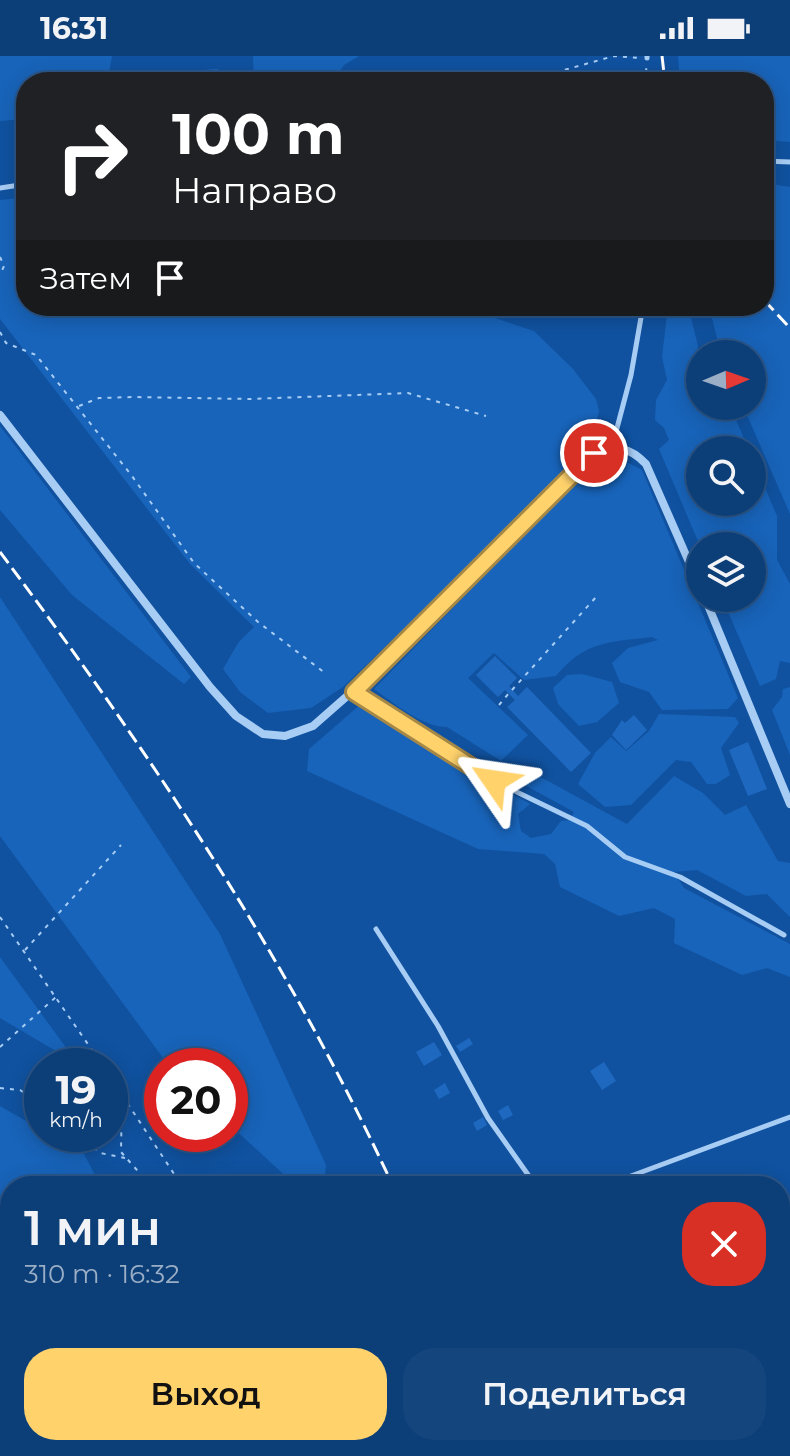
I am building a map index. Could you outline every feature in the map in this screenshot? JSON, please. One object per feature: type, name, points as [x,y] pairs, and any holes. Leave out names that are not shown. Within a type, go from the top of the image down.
[{"type":"street","points":[[0,415],[192,665],[244,723],[263,734],[294,734],[313,726],[354,692],[594,453],[612,447],[638,455],[655,476],[686,552]]},
{"type":"street","points":[[711,612],[790,804]]},
{"type":"lane","points":[[612,447],[631,375],[641,316]]},
{"type":"lane","points":[[354,692],[494,781],[587,826],[625,857],[680,877],[784,935]]},
{"type":"lane","points":[[376,929],[438,1026],[488,1118],[529,1176]]},
{"type":"lane","points":[[631,1176],[790,1117]]},
{"type":"path","points":[[557,72],[614,56],[647,57]]},
{"type":"path","points":[[0,257],[4,266],[0,275]]},
{"type":"path","points":[[0,332],[6,343],[36,355],[78,406],[194,563],[258,622],[325,673]]},
{"type":"path","points":[[78,406],[99,398],[249,399],[408,393],[486,416]]},
{"type":"path","points":[[512,690],[597,596]]},
{"type":"path","points":[[499,705],[509,693]]},
{"type":"path","points":[[24,951],[121,845]]},
{"type":"path","points":[[0,917],[91,1048]]},
{"type":"path","points":[[0,1047],[57,996]]},
{"type":"path","points":[[0,1088],[24,1093]]},
{"type":"path","points":[[128,1103],[175,1176]]},
{"type":"path","points":[[99,1152],[126,1158]]},
{"type":"path","points":[[121,1152],[142,1176]]},
{"type":"shaded area","points":[[0,56],[112,56],[109,72],[16,72],[16,120],[0,121]]},
{"type":"shaded area","points":[[253,56],[359,56],[344,65],[339,72],[254,72]]},
{"type":"shaded area","points":[[678,56],[790,56],[790,142],[774,141],[774,72],[679,72]]},
{"type":"shaded area","points":[[774,185],[790,187],[790,514],[766,459],[766,436],[756,436],[749,420],[766,420],[766,340],[718,340],[712,316],[774,316]]},
{"type":"shaded area","points":[[16,198],[16,316],[488,316],[534,331],[573,369],[596,399],[599,411],[596,424],[581,442],[582,458],[343,687],[311,708],[268,713],[240,692],[223,669],[238,643],[254,627],[190,564],[0,319],[0,200]]},
{"type":"shaded area","points":[[667,316],[690,316],[696,340],[686,340],[686,420],[736,420],[743,436],[686,436],[686,513],[659,449],[669,440],[664,428],[655,420],[656,400],[667,380],[662,357]]},
{"type":"shaded area","points":[[0,426],[191,677],[184,684],[72,595],[0,510]]},
{"type":"shaded area","points":[[619,458],[642,470],[686,574],[686,612],[702,612],[738,698],[728,709],[662,710],[649,692],[620,682],[612,663],[628,648],[658,640],[652,637],[599,645],[577,656],[556,676],[524,680],[494,653],[468,678],[528,735],[501,761],[447,727],[428,723],[409,713],[374,689],[587,471],[603,461]]},
{"type":"shaded area","points":[[766,490],[777,516],[777,560],[790,584],[790,663],[780,661],[776,679],[760,686],[728,612],[766,612],[766,532],[694,532],[687,516],[766,516]]},
{"type":"shaded area","points":[[0,597],[220,934],[326,1165],[325,1175],[285,1176],[248,1142],[248,1048],[156,1048],[0,836]]},
{"type":"shaded area","points":[[582,674],[612,682],[619,703],[597,722],[579,726],[558,704],[553,688],[567,675]]},
{"type":"shaded area","points":[[790,687],[790,755],[772,710],[782,697],[783,689]]},
{"type":"shaded area","points":[[361,704],[406,735],[530,804],[518,814],[521,831],[531,838],[551,834],[561,821],[570,820],[574,812],[521,783],[535,774],[627,824],[674,776],[703,793],[725,815],[746,805],[778,861],[790,863],[790,917],[767,894],[746,896],[697,870],[674,872],[684,888],[790,944],[790,977],[767,968],[742,975],[674,943],[675,919],[654,908],[619,916],[560,887],[555,864],[544,854],[478,849],[307,771],[309,749]]},
{"type":"shaded area","points":[[659,714],[735,717],[739,723],[721,748],[730,775],[716,784],[707,784],[691,762],[676,760],[631,805],[605,807],[578,784],[595,753],[611,737],[626,751],[649,731]]},
{"type":"shaded area","points":[[0,957],[66,1048],[51,1048],[0,1018]]},
{"type":"shaded area","points":[[0,1106],[24,1120],[24,1152],[80,1152],[96,1176],[0,1176]]},
{"type":"building","points":[[495,656],[517,678],[509,686],[518,696],[527,687],[591,753],[571,772],[507,707],[515,700],[505,690],[498,697],[476,675]]},
{"type":"building","points":[[634,715],[647,730],[626,750],[612,735],[622,720],[625,723]]},
{"type":"building","points":[[748,742],[767,789],[748,796],[729,750]]},
{"type":"building","points":[[469,1038],[473,1044],[460,1052],[456,1046]]},
{"type":"building","points":[[434,1042],[442,1055],[424,1066],[416,1052]]},
{"type":"building","points":[[604,1062],[616,1081],[602,1090],[590,1071]]},
{"type":"building","points":[[445,1083],[450,1093],[439,1099],[434,1090]]},
{"type":"building","points":[[508,1105],[513,1115],[503,1120],[498,1111]]},
{"type":"building","points":[[483,1117],[487,1125],[477,1131],[473,1123]]},
{"type":"railway","points":[[662,56],[664,72]]},
{"type":"railway","points":[[774,311],[790,328]]},
{"type":"railway","points":[[0,552],[110,703],[213,858],[308,1019],[388,1176]]},
{"type":"route","points":[[494,781],[354,692],[594,453]]}]
